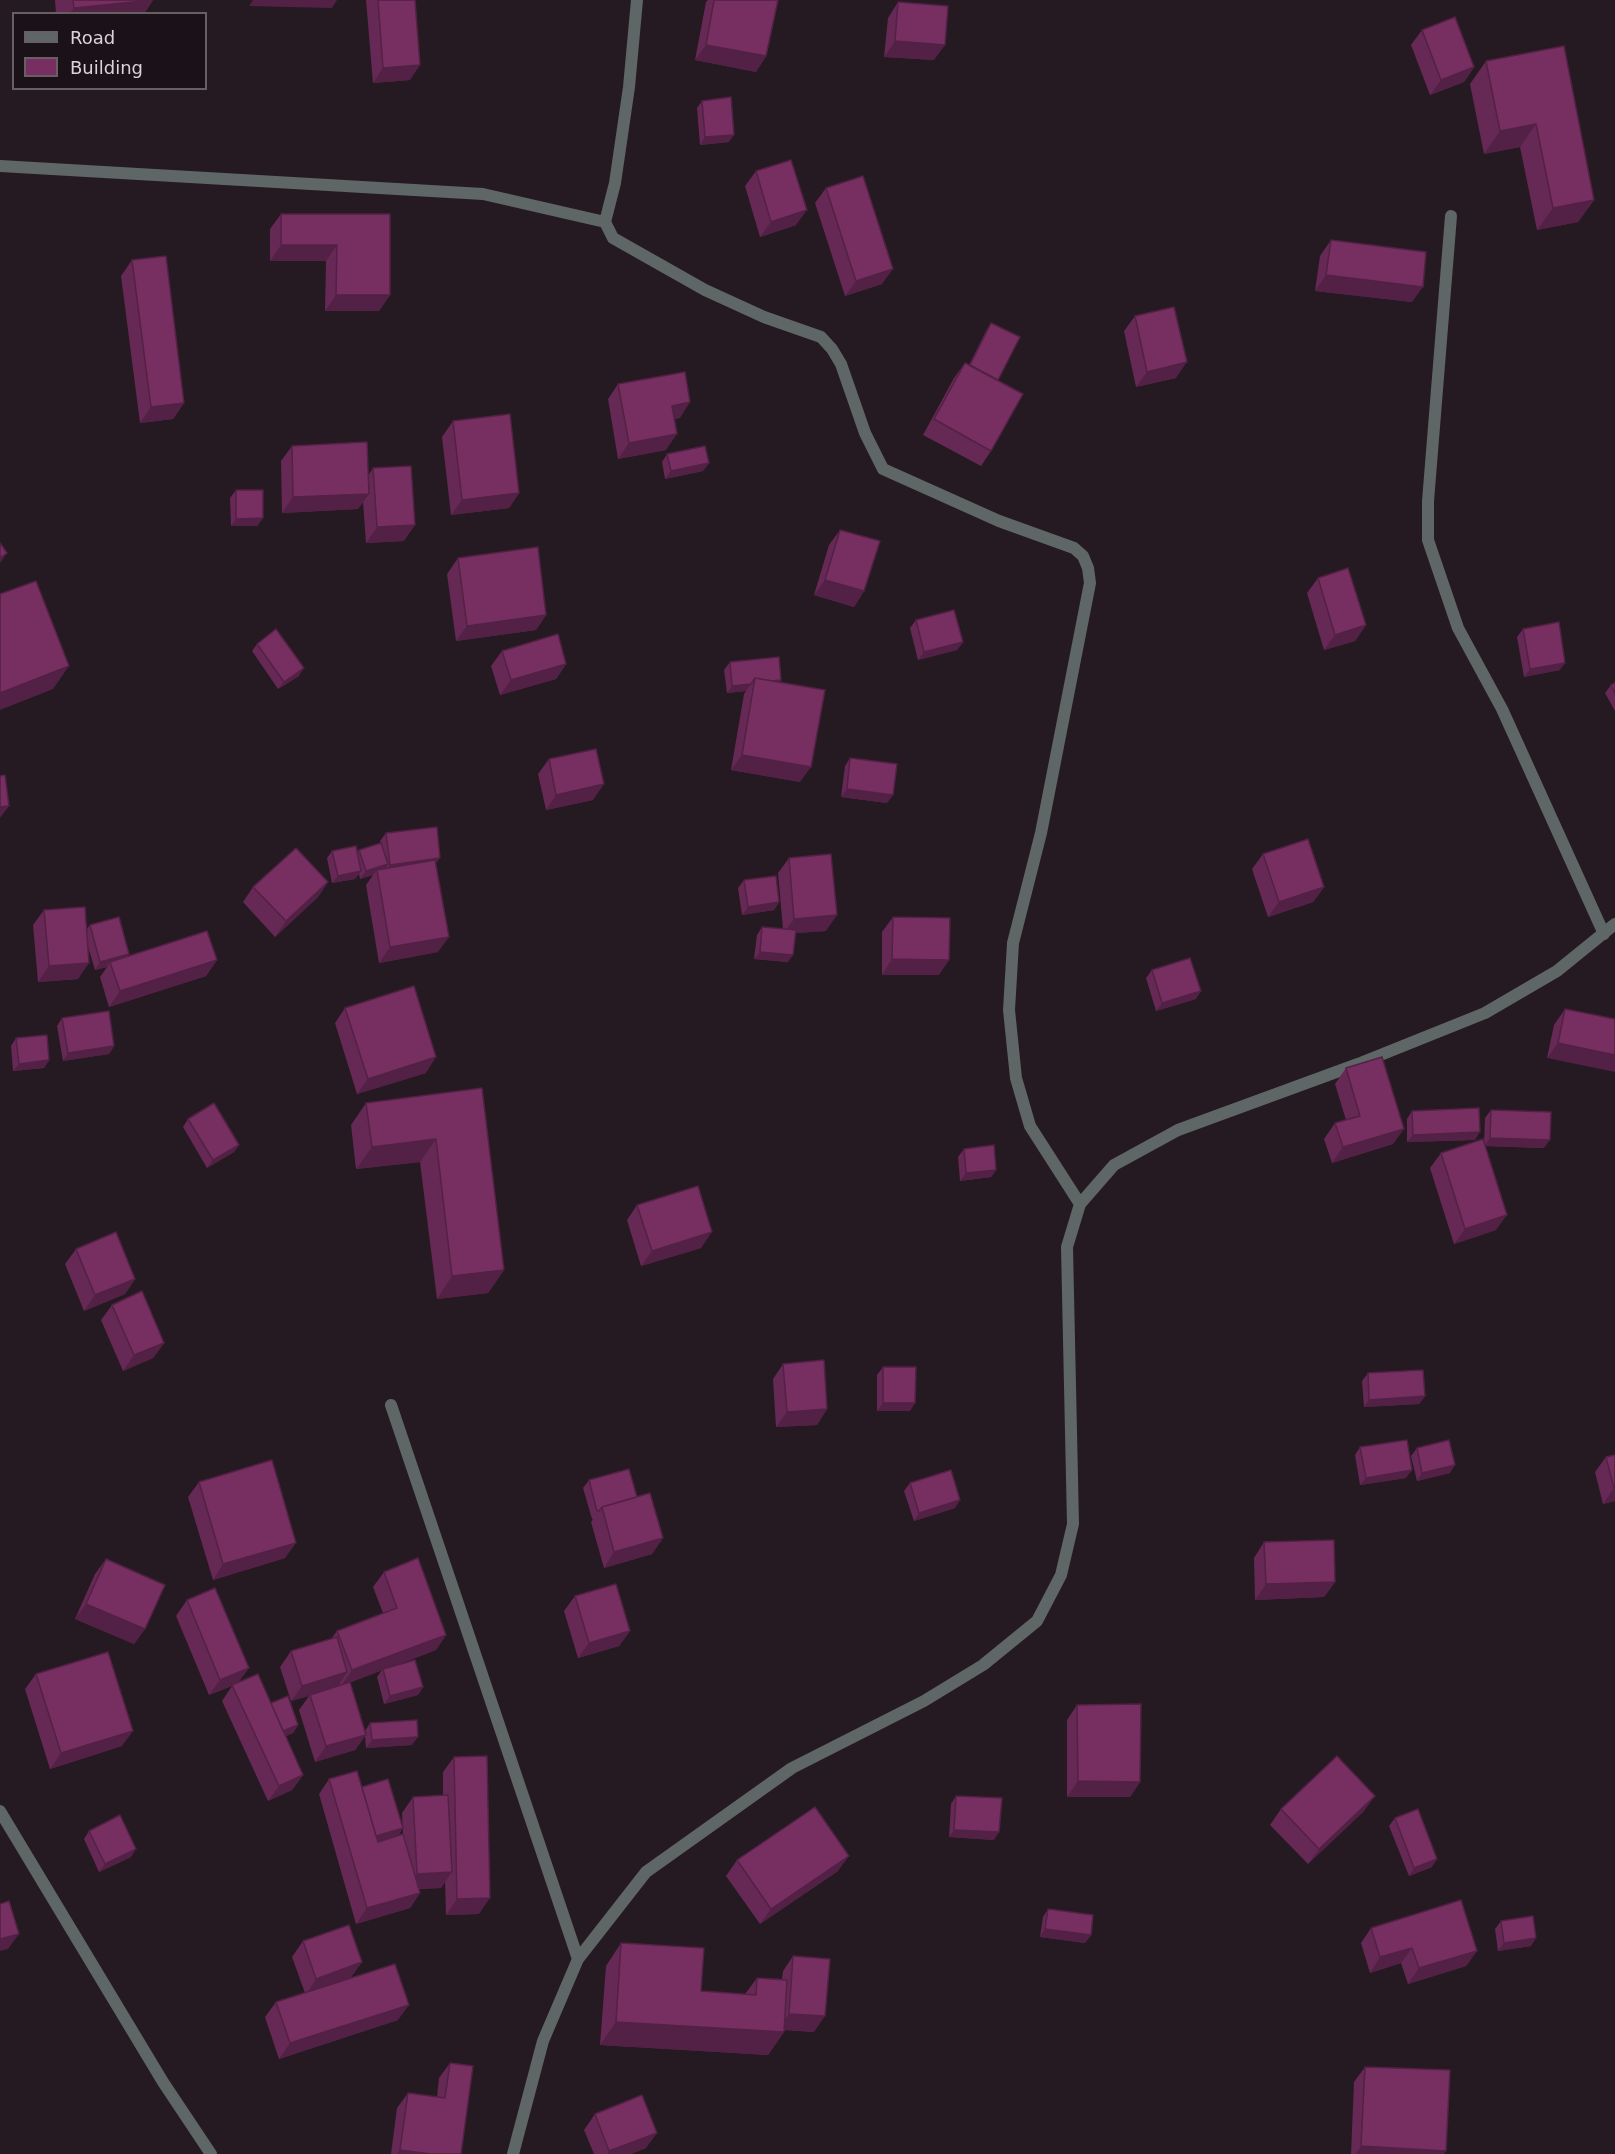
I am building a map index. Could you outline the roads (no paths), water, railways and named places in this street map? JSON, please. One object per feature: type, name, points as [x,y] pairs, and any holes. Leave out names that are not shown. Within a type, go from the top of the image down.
[{"type":"street","points":[[637,0],[625,119],[615,183],[605,222],[613,238],[705,290],[764,317],[821,337],[841,364],[866,433],[884,469],[999,521],[1063,543],[1083,556],[1090,584],[1041,833],[1013,943],[1008,1010],[1016,1078],[1030,1125],[1080,1204]]},
{"type":"street","points":[[0,166],[483,194],[605,222]]},
{"type":"street","points":[[1451,216],[1428,501],[1428,540],[1458,628],[1502,709],[1604,934]]},
{"type":"street","points":[[513,2154],[543,2041],[578,1959],[646,1872],[792,1768],[944,1689],[983,1665],[1037,1621],[1061,1575],[1073,1524],[1067,1247],[1080,1204],[1114,1165],[1178,1130],[1485,1014],[1557,971],[1615,924]]},
{"type":"street","points":[[391,1405],[578,1959]]},
{"type":"street","points":[[0,1810],[163,2082],[211,2154]]}]
